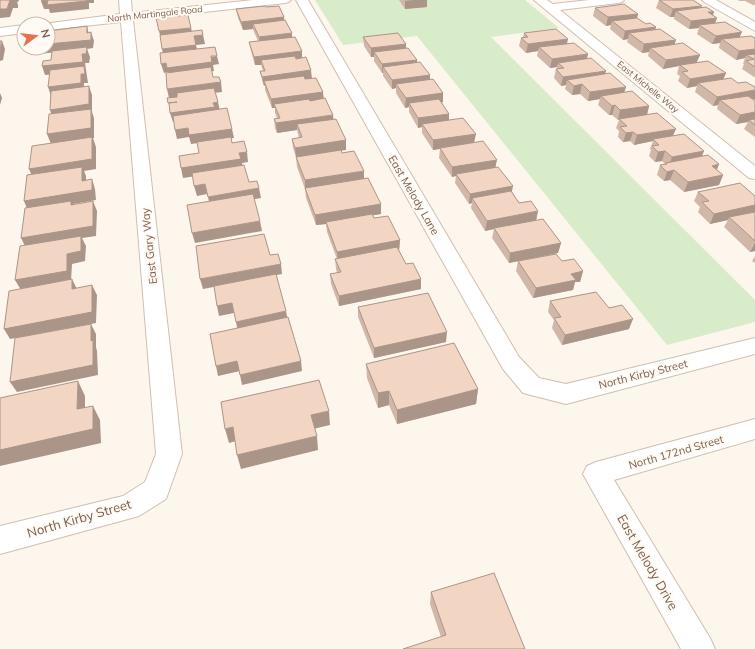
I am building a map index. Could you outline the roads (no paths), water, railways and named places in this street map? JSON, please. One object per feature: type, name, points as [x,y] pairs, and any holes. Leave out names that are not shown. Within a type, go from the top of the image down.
[{"type":"street","name":"North Martingale Road","points":[[56,24],[126,9],[285,0]]},
{"type":"street","name":"East Melody Lane","points":[[302,0],[511,363],[531,386]]},
{"type":"street","points":[[545,4],[618,0]]},
{"type":"street","points":[[708,0],[755,27]]},
{"type":"street","name":"East Michelle Way","points":[[545,4],[755,174]]},
{"type":"street","name":"East Gary Way","points":[[126,9],[169,454],[156,490]]},
{"type":"street","points":[[0,32],[16,30]]},
{"type":"street","name":"North Kirby Street","points":[[531,386],[566,394],[755,346]]},
{"type":"street","name":"North 172nd Street","points":[[596,474],[755,429]]},
{"type":"street","name":"East Melody Drive","points":[[596,474],[699,649]]},
{"type":"street","name":"North Kirby Street","points":[[0,540],[129,507],[156,490]]}]
